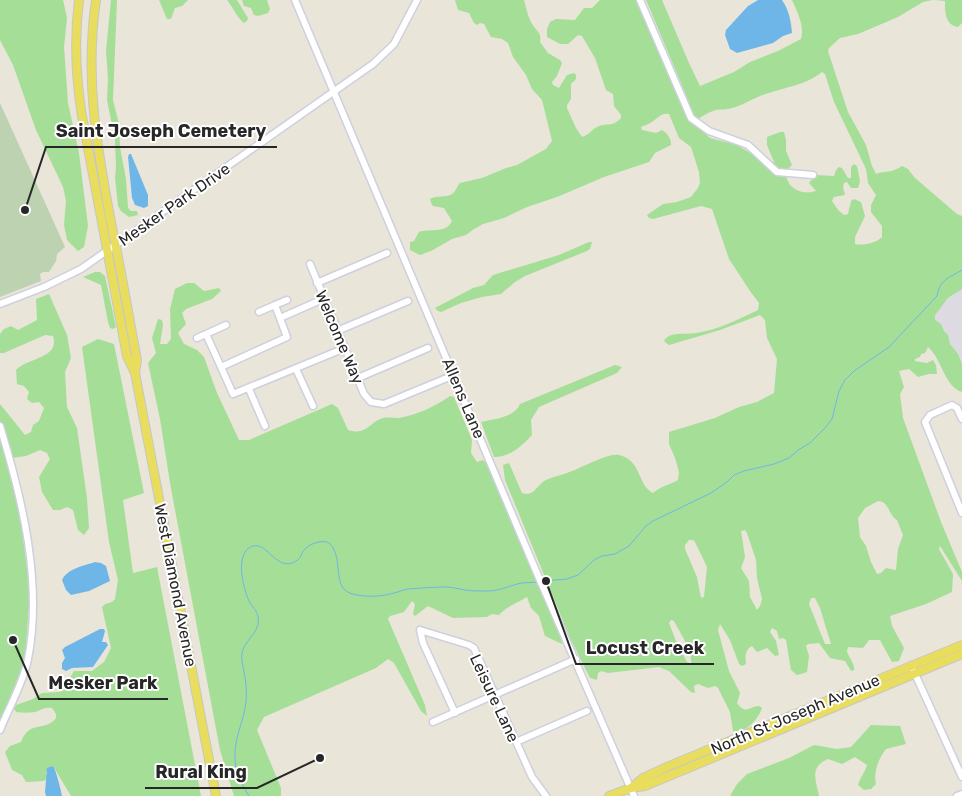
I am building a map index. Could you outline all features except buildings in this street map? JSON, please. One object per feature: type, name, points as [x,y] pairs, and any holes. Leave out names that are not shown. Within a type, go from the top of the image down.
[{"type":"main road","name":"West Diamond Avenue","points":[[79,0],[76,53],[79,95],[128,361],[135,373],[216,796]]},
{"type":"main road","name":"West Diamond Avenue","points":[[96,0],[91,59],[92,104],[96,140],[137,360],[135,373]]},
{"type":"main road","name":"North St Joseph Avenue","points":[[631,788],[643,778],[669,766],[962,645]]},
{"type":"main road","name":"North St Joseph Avenue","points":[[609,796],[631,788],[645,786],[962,654]]},
{"type":"street","name":"Allens Lane","points":[[295,0],[536,570],[634,796]]},
{"type":"street","name":"Mesker Park Drive","points":[[0,304],[72,274],[373,64],[389,50],[401,33],[418,0]]},
{"type":"street","points":[[640,0],[690,118],[709,131],[748,144],[777,172],[813,175]]},
{"type":"street","points":[[317,282],[387,253]]},
{"type":"street","name":"Welcome Way","points":[[310,264],[364,394],[371,402],[384,404],[454,375]]},
{"type":"street","points":[[280,318],[324,299]]},
{"type":"street","points":[[259,312],[287,300]]},
{"type":"street","points":[[337,331],[408,300]]},
{"type":"street","points":[[221,367],[287,337],[274,305]]},
{"type":"street","points":[[196,338],[226,325]]},
{"type":"street","points":[[206,334],[233,394],[345,348]]},
{"type":"street","points":[[358,378],[428,348]]},
{"type":"street","points":[[296,369],[313,406]]},
{"type":"street","points":[[249,389],[265,426]]},
{"type":"street","points":[[962,419],[957,408],[952,406],[930,415],[925,422],[962,513]]},
{"type":"street","points":[[0,426],[24,522],[30,564],[32,610],[27,663],[0,730]]},
{"type":"street","name":"Leisure Lane","points":[[455,713],[423,643],[420,630],[472,646],[532,777],[546,796]]},
{"type":"street","points":[[433,722],[576,659]]},
{"type":"street","points":[[911,665],[962,776]]},
{"type":"street","points":[[516,742],[587,711]]},
{"type":"street","points":[[957,796],[962,794]]},
{"type":"shaded area","points":[[962,288],[962,380],[933,318],[940,306]]},
{"type":"green space","points":[[0,0],[63,0],[67,18],[64,47],[68,103],[79,153],[88,226],[84,247],[78,251],[67,240],[64,225],[66,201],[63,187],[36,130],[13,65],[0,40]]},
{"type":"green space","points":[[111,0],[117,0],[113,100],[119,124],[128,208],[131,211],[137,211],[138,215],[129,217],[118,206],[115,178],[115,140],[107,100],[106,51]]},
{"type":"green space","points":[[159,0],[188,0],[182,6],[175,8],[171,19],[167,19]]},
{"type":"green space","points":[[227,0],[237,0],[248,18],[247,21],[244,23],[237,16]]},
{"type":"green space","points":[[242,0],[267,0],[270,9],[268,13],[258,16],[254,15],[251,8],[244,6]]},
{"type":"green space","points":[[455,0],[524,0],[527,12],[539,34],[540,42],[548,53],[562,63],[557,76],[552,82],[553,85],[559,88],[567,75],[574,73],[576,75],[576,79],[571,84],[571,99],[567,108],[582,137],[595,128],[615,123],[621,118],[621,115],[614,106],[613,94],[606,90],[595,58],[582,36],[578,35],[568,44],[560,44],[547,37],[547,29],[550,22],[556,19],[575,20],[584,8],[592,8],[600,0],[639,0],[690,109],[689,102],[646,0],[662,0],[700,86],[734,72],[750,62],[801,39],[801,24],[792,0],[933,0],[923,2],[898,17],[858,34],[840,38],[828,51],[848,112],[866,145],[876,174],[902,166],[908,169],[915,178],[957,214],[962,216],[962,289],[948,298],[935,315],[935,320],[941,324],[948,335],[950,344],[958,354],[962,364],[962,392],[951,384],[937,358],[928,347],[925,353],[921,354],[915,361],[927,363],[933,360],[936,365],[937,374],[918,377],[909,369],[899,371],[904,387],[900,394],[903,418],[941,522],[962,572],[962,581],[940,546],[939,549],[953,574],[952,592],[926,604],[890,616],[892,626],[904,648],[899,661],[892,662],[880,640],[869,640],[863,648],[848,647],[847,651],[854,667],[854,670],[851,671],[845,661],[830,658],[819,643],[808,644],[806,646],[809,656],[807,672],[797,675],[791,670],[786,640],[783,638],[779,639],[777,631],[772,628],[770,632],[776,641],[779,655],[775,656],[767,648],[757,652],[752,646],[747,651],[746,664],[742,666],[739,664],[730,640],[720,624],[718,630],[729,671],[740,693],[737,703],[743,709],[759,706],[762,708],[758,717],[751,725],[738,731],[733,731],[730,712],[718,688],[715,686],[708,688],[698,684],[694,686],[695,693],[691,692],[669,671],[659,667],[608,673],[601,671],[598,673],[597,680],[590,678],[570,638],[505,480],[503,465],[509,463],[522,493],[530,494],[549,479],[602,458],[619,455],[632,462],[644,484],[653,493],[678,480],[679,472],[669,444],[669,432],[715,418],[739,407],[757,402],[774,393],[777,359],[767,338],[765,320],[760,315],[720,330],[669,345],[664,341],[670,336],[704,332],[728,324],[758,310],[759,303],[729,259],[712,209],[701,206],[653,219],[647,215],[663,204],[691,197],[700,183],[699,172],[691,147],[679,138],[669,114],[662,115],[641,127],[642,130],[656,133],[662,130],[670,140],[671,145],[655,153],[649,162],[604,177],[504,218],[483,224],[466,235],[452,239],[431,251],[420,255],[410,250],[410,242],[414,241],[419,232],[446,228],[452,221],[444,208],[433,206],[430,199],[452,194],[460,183],[482,178],[517,165],[546,149],[552,141],[542,100],[532,89],[526,75],[513,57],[508,43],[502,39],[491,37],[484,24],[480,23],[477,25],[469,13],[458,10]],"holes":[[[822,72],[825,74],[834,102],[866,169],[868,183],[876,195],[871,205],[871,212],[882,226],[882,237],[873,242],[862,245],[855,244],[855,237],[865,216],[861,202],[854,199],[851,201],[848,214],[844,215],[832,201],[834,197],[845,195],[844,183],[847,182],[851,188],[858,188],[860,181],[857,166],[854,164],[851,167],[851,178],[848,178],[842,168],[839,167],[834,176],[816,175],[809,183],[816,191],[800,191],[791,186],[786,177],[786,171],[792,165],[786,151],[784,132],[767,137],[767,145],[774,162],[771,164],[764,163],[737,145],[710,138],[693,123],[713,111],[735,107],[760,96],[800,84]],[[878,501],[887,506],[897,520],[903,535],[898,549],[896,570],[886,568],[877,574],[866,546],[860,537],[858,518],[865,508]],[[745,530],[747,533],[756,560],[757,578],[762,599],[757,610],[750,597],[749,581],[741,568],[745,557],[741,531]],[[689,540],[693,540],[707,567],[704,597],[701,598],[697,577],[685,545]],[[811,598],[815,598],[820,608],[831,644],[825,644],[809,604]],[[671,620],[674,621],[686,642],[691,664],[687,662],[669,623]]]},
{"type":"green space","points":[[935,0],[962,0],[962,23],[958,27],[950,24],[948,21],[945,1]]},
{"type":"green space","points":[[0,103],[65,247],[57,254],[56,261],[49,272],[40,274],[41,281],[0,297]]},
{"type":"green space","points":[[592,242],[590,249],[587,251],[525,276],[501,294],[461,303],[441,312],[435,308],[473,288],[484,285],[493,275],[559,255]]},
{"type":"green space","points":[[100,272],[105,276],[116,327],[113,329],[110,328],[108,322],[101,285],[83,277]]},
{"type":"green space","points":[[187,283],[194,283],[204,291],[219,288],[221,291],[212,299],[186,309],[182,313],[186,324],[178,333],[184,344],[197,350],[204,357],[217,393],[239,440],[249,440],[332,404],[338,408],[348,430],[360,431],[383,418],[399,418],[413,415],[432,407],[450,396],[454,397],[472,440],[471,453],[477,462],[483,460],[488,465],[510,510],[561,637],[562,644],[545,636],[539,616],[531,608],[527,597],[508,607],[499,615],[492,614],[487,617],[453,618],[428,606],[415,616],[413,614],[415,604],[412,601],[404,612],[390,616],[388,619],[425,705],[427,716],[421,711],[394,663],[388,659],[376,668],[264,717],[257,730],[281,788],[281,796],[234,796],[220,750],[170,483],[160,419],[148,363],[156,353],[152,338],[158,319],[162,320],[163,325],[160,344],[167,344],[171,339],[170,309],[175,289]]},
{"type":"green space","points":[[49,294],[67,335],[71,358],[65,372],[67,407],[77,428],[87,498],[89,528],[84,535],[78,530],[73,510],[67,507],[53,510],[42,492],[39,477],[50,459],[47,453],[40,450],[26,456],[12,458],[6,462],[19,507],[30,592],[25,659],[0,723],[0,404],[25,435],[31,432],[33,425],[39,421],[44,408],[39,402],[32,403],[27,399],[29,392],[24,386],[17,384],[16,370],[48,353],[54,344],[53,336],[45,335],[0,353],[0,334],[4,329],[11,326],[18,330],[37,320],[36,299]]},
{"type":"green space","points":[[98,339],[114,344],[144,493],[123,500],[133,573],[157,567],[201,796],[71,796],[53,766],[46,772],[47,778],[44,781],[26,782],[22,775],[12,770],[5,752],[10,746],[21,742],[25,735],[33,728],[47,725],[56,718],[52,708],[21,713],[16,712],[14,709],[16,705],[33,699],[42,693],[62,691],[74,671],[92,671],[104,662],[111,648],[102,607],[115,599],[118,580],[109,542],[82,347]]},
{"type":"green space","points":[[615,365],[622,367],[617,373],[539,407],[531,420],[532,435],[520,447],[510,453],[494,457],[481,422],[508,415],[517,409],[520,404]]},
{"type":"green space","points":[[871,725],[900,726],[906,744],[886,749],[877,765],[876,784],[871,789],[864,790],[858,785],[867,765],[855,757],[842,764],[828,759],[818,766],[815,774],[819,796],[730,796],[737,784],[747,774],[789,758],[814,745],[837,749],[851,747]]},
{"type":"water","points":[[758,0],[782,0],[789,16],[792,33],[783,36],[773,43],[737,53],[730,49],[725,35],[726,30],[748,6]]},
{"type":"water","points":[[129,154],[131,154],[148,195],[148,206],[144,208],[135,205],[132,198]]},
{"type":"water","points":[[95,562],[106,566],[110,581],[89,591],[71,595],[66,590],[62,580],[68,573],[77,568]]},
{"type":"water","points":[[100,629],[105,631],[102,642],[106,642],[108,645],[93,667],[72,668],[66,671],[62,669],[62,663],[65,658],[62,650]]},
{"type":"water","points":[[53,766],[62,796],[46,796],[47,768]]},
{"type":"waterway","points":[[543,581],[567,579],[578,575],[594,560],[602,556],[615,554],[629,546],[646,526],[653,521],[711,493],[734,475],[789,458],[810,443],[832,419],[839,391],[845,380],[854,371],[889,347],[937,296],[943,282],[962,270]]},
{"type":"waterway","points":[[249,796],[239,778],[235,757],[236,743],[246,698],[242,653],[258,622],[256,610],[249,601],[244,588],[242,563],[247,550],[253,546],[258,546],[283,563],[289,564],[298,560],[310,545],[320,542],[329,543],[334,549],[342,586],[346,591],[361,596],[381,596],[408,589],[437,587],[470,591],[491,591],[520,583],[539,582]]},
{"type":"place","name":"Saint Joseph Cemetery","points":[[25,210]]},
{"type":"place","name":"Locust Creek","points":[[546,581]]},
{"type":"place","name":"Mesker Park","points":[[13,640]]},
{"type":"place","name":"Rural King","points":[[320,758]]}]
